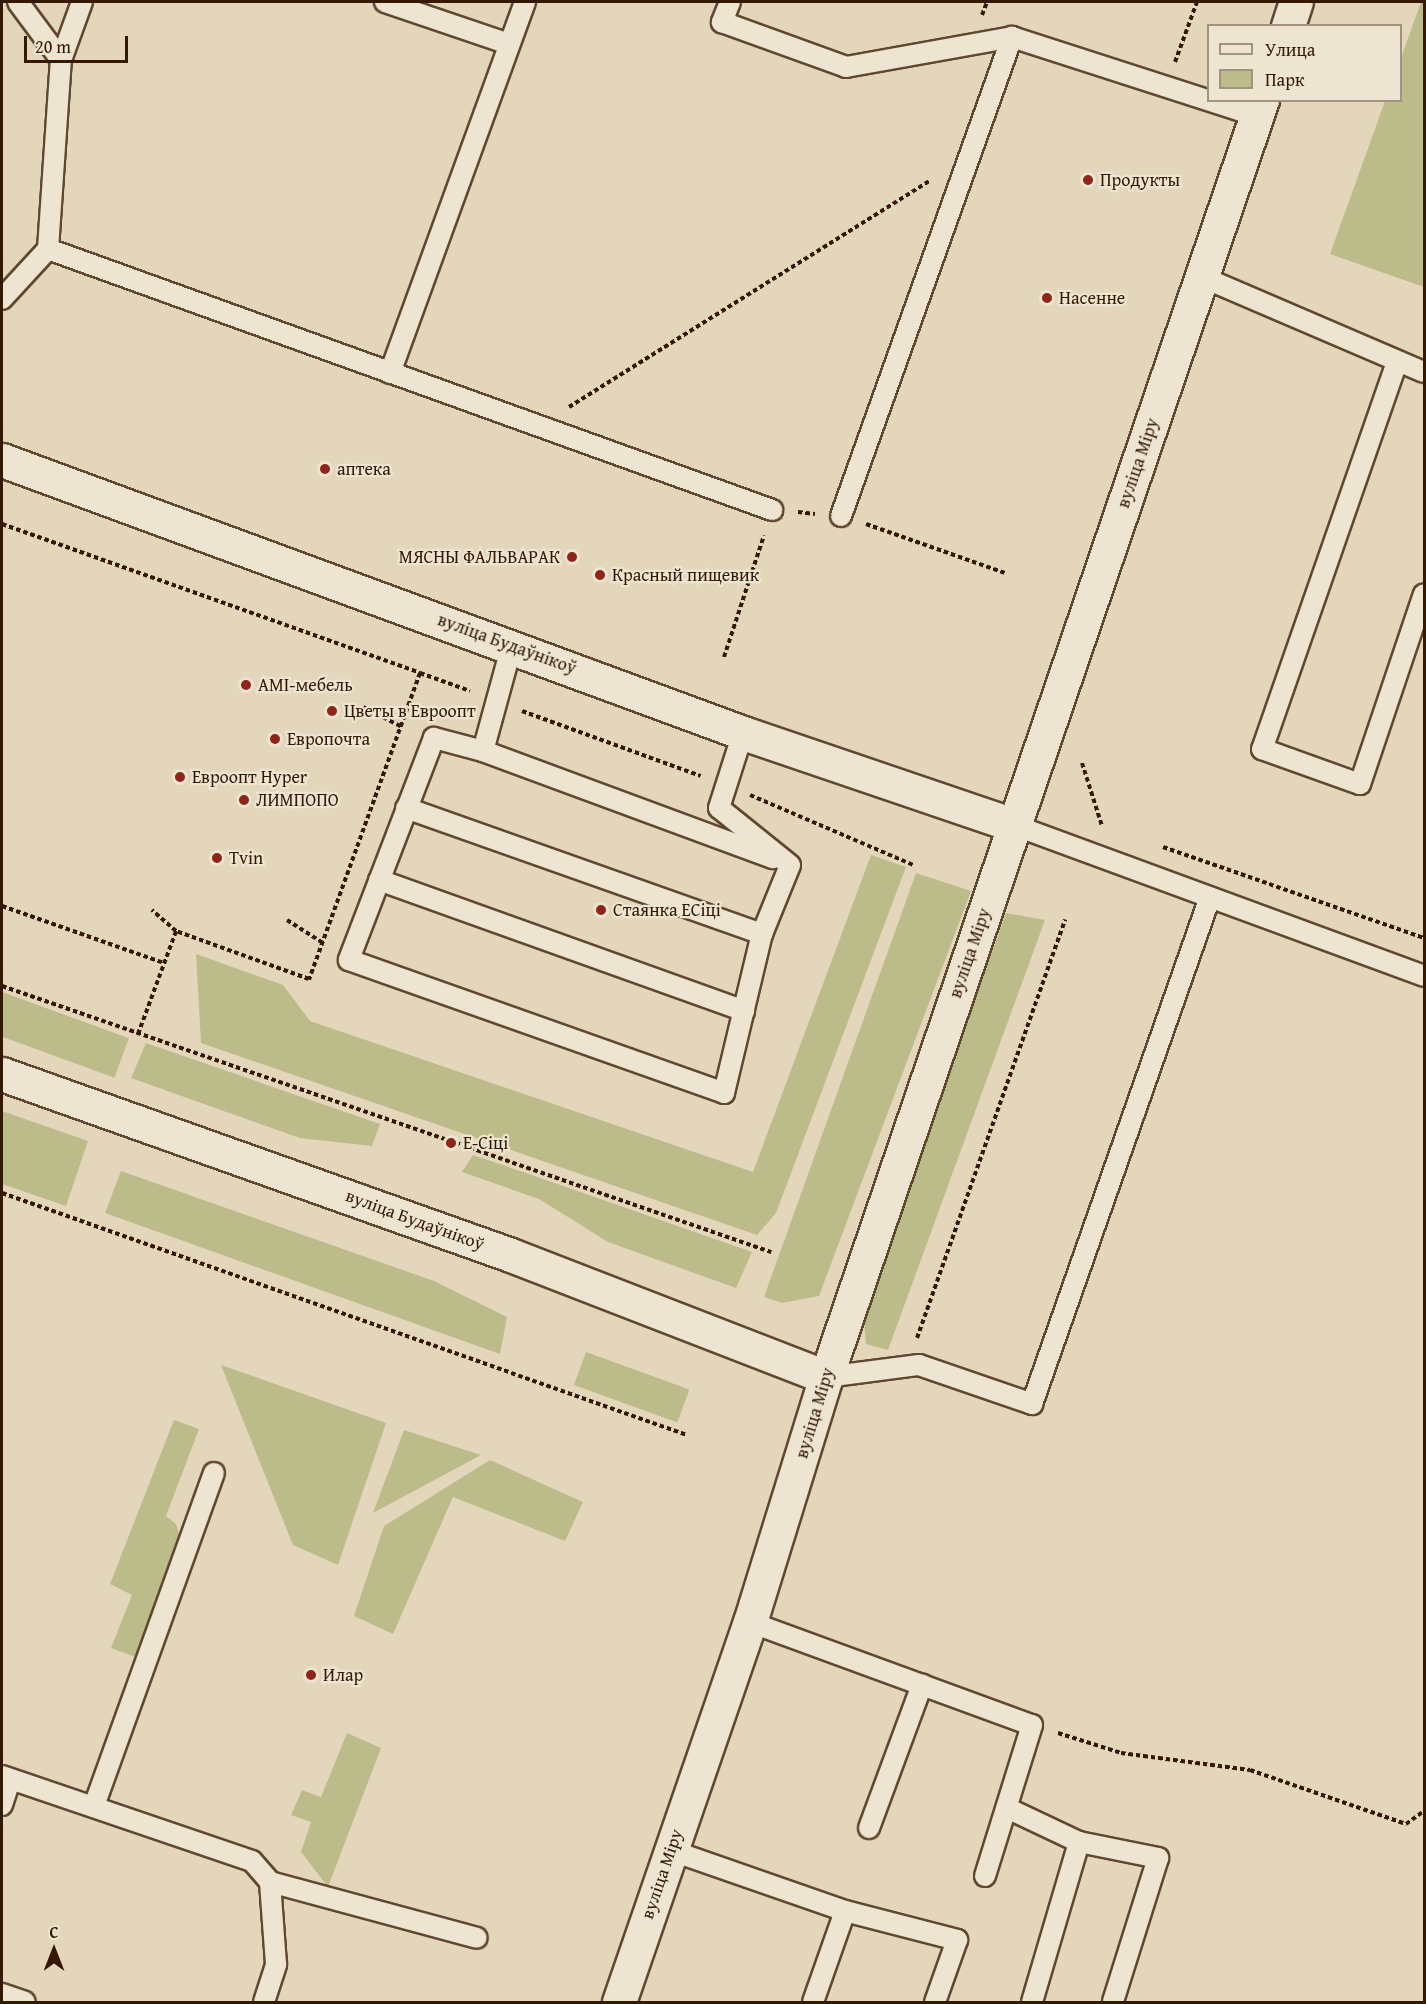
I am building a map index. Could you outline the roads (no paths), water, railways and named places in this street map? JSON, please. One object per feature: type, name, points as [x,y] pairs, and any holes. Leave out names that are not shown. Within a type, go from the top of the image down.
[{"type":"main road","points":[[1289,24],[1296,2]]},
{"type":"main road","name":"вуліца Міру","points":[[619,2002],[750,1622],[826,1377],[1260,108]]},
{"type":"main road","name":"вуліца Будаўнікоў","points":[[2,460],[512,645],[743,733],[1014,825]]},
{"type":"main road","name":"вуліца Будаўнікоў","points":[[2,1074],[511,1255],[826,1377]]},
{"type":"lane","points":[[18,2],[61,60]]},
{"type":"lane","points":[[2,299],[48,249],[61,60],[81,2]]},
{"type":"lane","points":[[385,2],[510,44]]},
{"type":"lane","points":[[390,373],[525,2]]},
{"type":"lane","points":[[730,2],[722,22],[846,67],[1012,38],[1165,91],[1207,99]]},
{"type":"lane","points":[[841,516],[1012,38]]},
{"type":"lane","points":[[1226,102],[1260,108]]},
{"type":"lane","points":[[48,249],[772,510]]},
{"type":"lane","points":[[1202,277],[1425,372]]},
{"type":"lane","points":[[1397,362],[1262,749],[1360,784],[1425,594]]},
{"type":"lane","points":[[483,751],[512,645]]},
{"type":"lane","points":[[743,733],[719,808],[790,864]]},
{"type":"lane","points":[[434,738],[483,751],[790,864],[762,934],[724,1093],[349,960],[434,738]]},
{"type":"lane","points":[[406,808],[762,934]]},
{"type":"lane","points":[[1014,825],[1425,976]]},
{"type":"lane","points":[[379,880],[744,1011]]},
{"type":"lane","points":[[826,1377],[920,1365],[1032,1404],[1210,897]]},
{"type":"lane","points":[[94,1806],[214,1473]]},
{"type":"lane","points":[[750,1622],[1032,1725],[1008,1809],[985,1876]]},
{"type":"lane","points":[[869,1828],[922,1685]]},
{"type":"lane","points":[[2,1805],[6,1778],[252,1861],[270,1882],[477,1938]]},
{"type":"lane","points":[[1008,1809],[1079,1842],[1158,1858],[1113,2002]]},
{"type":"lane","points":[[1032,2002],[1079,1842]]},
{"type":"lane","points":[[670,1850],[845,1911],[957,1940],[935,2002]]},
{"type":"lane","points":[[264,2002],[276,1964],[270,1882]]},
{"type":"lane","points":[[813,2002],[845,1911]]},
{"type":"lane","points":[[2,1994],[25,2002]]},
{"type":"place","name":"Продукты","points":[[1088,180]]},
{"type":"place","name":"Насенне","points":[[1047,298]]},
{"type":"place","name":"аптека","points":[[325,469]]},
{"type":"place","name":"МЯСНЫ ФАЛЬВАРАК","points":[[572,557]]},
{"type":"place","name":"Красный пищевик","points":[[600,575]]},
{"type":"place","name":"AMI-мебель","points":[[246,685]]},
{"type":"place","name":"Цветы в Евроопт","points":[[332,711]]},
{"type":"place","name":"Европочта","points":[[275,739]]},
{"type":"place","name":"Евроопт Hyper","points":[[180,777]]},
{"type":"place","name":"ЛИМПОПО","points":[[244,800]]},
{"type":"place","name":"Tvin","points":[[217,858]]},
{"type":"place","name":"Стаянка ЕСіці","points":[[601,910]]},
{"type":"place","name":"Е-Сіці","points":[[451,1143]]},
{"type":"place","name":"Илар","points":[[311,1675]]}]
